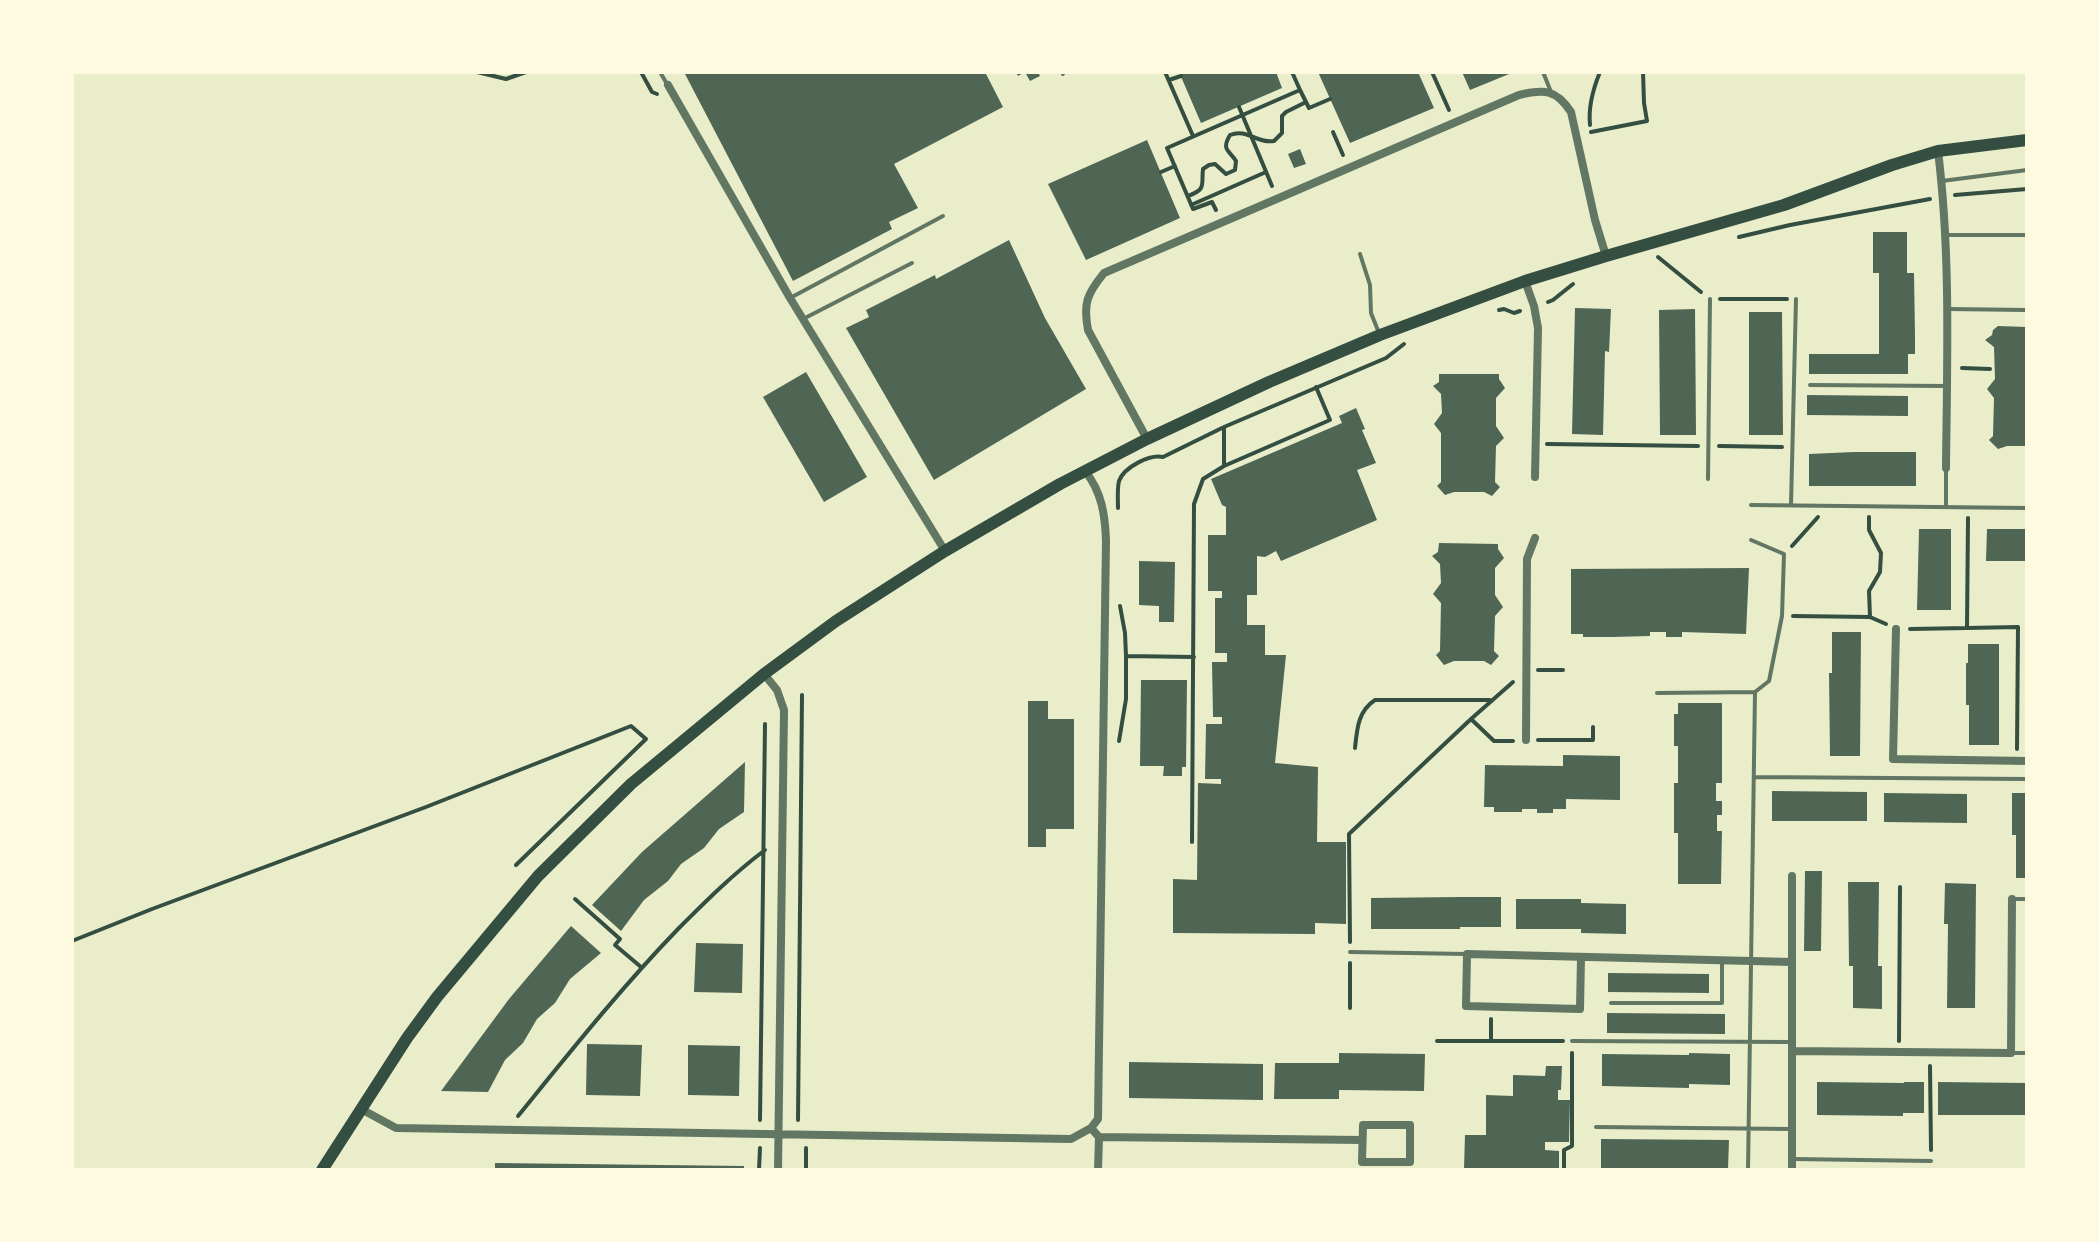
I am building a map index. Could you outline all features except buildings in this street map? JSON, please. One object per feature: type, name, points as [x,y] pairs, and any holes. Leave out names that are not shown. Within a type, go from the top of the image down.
[{"type":"main road","points":[[322,1170],[437,997],[538,876],[631,784],[764,674],[836,621],[945,551],[1147,439],[1380,335],[1525,281],[1784,205],[1938,151],[2027,140]]},
{"type":"street","points":[[668,85],[790,298],[945,551]]},
{"type":"street","points":[[1147,439],[1088,330],[1086,302],[1091,289],[1104,273],[1519,95],[1538,91],[1552,93],[1571,112],[1606,256]]},
{"type":"street","points":[[1938,151],[1946,235],[1948,309],[1946,468]]},
{"type":"street","points":[[1525,281],[1538,328],[1535,477]]},
{"type":"street","points":[[361,1109],[396,1128],[1071,1139],[1091,1128],[1098,1119],[1106,540],[1105,513],[1093,481],[1085,471]]},
{"type":"street","points":[[1526,740],[1527,559],[1535,538]]},
{"type":"street","points":[[1896,629],[1893,759],[2027,761]]},
{"type":"street","points":[[764,674],[777,690],[784,710],[778,1170]]},
{"type":"street","points":[[1792,876],[1792,1170]]},
{"type":"street","points":[[1792,1046],[1899,1052],[2011,1053],[2012,899]]},
{"type":"street","points":[[1581,957],[1580,1009],[1466,1006],[1467,954],[1792,962]]},
{"type":"street","points":[[1363,1125],[1410,1125],[1410,1162],[1362,1162],[1362,1140],[1363,1125]]},
{"type":"street","points":[[1091,1128],[1099,1137],[1098,1170]]},
{"type":"street","points":[[1099,1137],[1362,1140]]},
{"type":"lane","points":[[660,72],[668,85]]},
{"type":"lane","points":[[1543,72],[1552,93]]},
{"type":"lane","points":[[1942,181],[2027,170]]},
{"type":"lane","points":[[790,298],[943,216]]},
{"type":"lane","points":[[1946,235],[2027,235]]},
{"type":"lane","points":[[1360,254],[1370,285],[1371,313],[1380,335]]},
{"type":"lane","points":[[803,319],[912,263]]},
{"type":"lane","points":[[1708,479],[1710,299]]},
{"type":"lane","points":[[1791,506],[1796,299]]},
{"type":"lane","points":[[1948,309],[2027,310]]},
{"type":"lane","points":[[1810,385],[1947,386]]},
{"type":"lane","points":[[1946,468],[1946,507]]},
{"type":"lane","points":[[1751,505],[2027,508]]},
{"type":"lane","points":[[1657,693],[1755,692],[1769,681],[1782,616],[1784,554],[1751,540]]},
{"type":"lane","points":[[1748,1170],[1755,692]]},
{"type":"lane","points":[[1754,777],[2027,779]]},
{"type":"lane","points":[[2012,899],[2027,899]]},
{"type":"lane","points":[[1350,952],[1467,954]]},
{"type":"lane","points":[[1611,1003],[1722,1003],[1722,960]]},
{"type":"lane","points":[[1572,1041],[1750,1042],[1792,1046]]},
{"type":"lane","points":[[2011,1053],[2027,1053]]},
{"type":"lane","points":[[1596,1127],[1792,1129]]},
{"type":"lane","points":[[1792,1159],[1931,1161]]},
{"type":"path","points":[[477,72],[506,79],[526,72]]},
{"type":"path","points":[[1165,72],[1193,136]]},
{"type":"path","points":[[1292,72],[1309,108],[1330,99]]},
{"type":"path","points":[[1432,72],[1455,123]]},
{"type":"path","points":[[1600,72],[1593,89],[1589,115],[1591,132],[1647,121],[1643,72]]},
{"type":"path","points":[[1169,80],[1181,76]]},
{"type":"path","points":[[1208,203],[1193,209],[1167,148],[1300,90]]},
{"type":"path","points":[[1188,196],[1203,186],[1203,169],[1209,165],[1215,164],[1226,174],[1235,170],[1236,161],[1227,151],[1230,135],[1244,132],[1260,141],[1274,141],[1282,133],[1282,116],[1306,102]]},
{"type":"path","points":[[1191,205],[1266,171],[1239,107]]},
{"type":"path","points":[[1333,132],[1340,148]]},
{"type":"path","points":[[1161,172],[1175,166]]},
{"type":"path","points":[[1943,197],[2027,189]]},
{"type":"path","points":[[1730,239],[1915,201]]},
{"type":"path","points":[[1671,252],[1656,256],[1710,299],[1796,299]]},
{"type":"path","points":[[1490,310],[1504,309],[1514,313],[1553,300],[1572,284]]},
{"type":"path","points":[[1105,513],[1118,508],[1119,481],[1127,469],[1156,455],[1163,457],[1224,427],[1386,358],[1403,345]]},
{"type":"path","points":[[1947,368],[1990,369]]},
{"type":"path","points":[[1192,842],[1194,504],[1203,479],[1224,466],[1330,420],[1316,387]]},
{"type":"path","points":[[1224,427],[1224,466]]},
{"type":"path","points":[[1536,444],[1793,447]]},
{"type":"path","points":[[1784,554],[1827,506]]},
{"type":"path","points":[[1869,506],[1869,530],[1881,553],[1880,572],[1869,591],[1870,617]]},
{"type":"path","points":[[1967,628],[1968,507]]},
{"type":"path","points":[[1120,605],[1126,656],[1194,657]]},
{"type":"path","points":[[1782,616],[1870,617],[1896,629],[2018,627],[2017,761]]},
{"type":"path","points":[[802,695],[802,1133],[806,1170]]},
{"type":"path","points":[[1355,748],[1362,714],[1375,700],[1492,700]]},
{"type":"path","points":[[1350,1008],[1349,834],[1471,719]]},
{"type":"path","points":[[759,1170],[765,724]]},
{"type":"path","points":[[72,941],[631,726],[646,739],[516,865]]},
{"type":"path","points":[[506,1130],[641,967],[721,885],[782,836]]},
{"type":"path","points":[[1899,1052],[1900,887]]},
{"type":"path","points":[[575,899],[620,939],[615,945],[641,967]]},
{"type":"path","points":[[1491,1007],[1491,1040]]},
{"type":"path","points":[[1437,1041],[1572,1041],[1572,1146],[1564,1150],[1564,1170]]},
{"type":"path","points":[[1930,1052],[1931,1161]]}]
